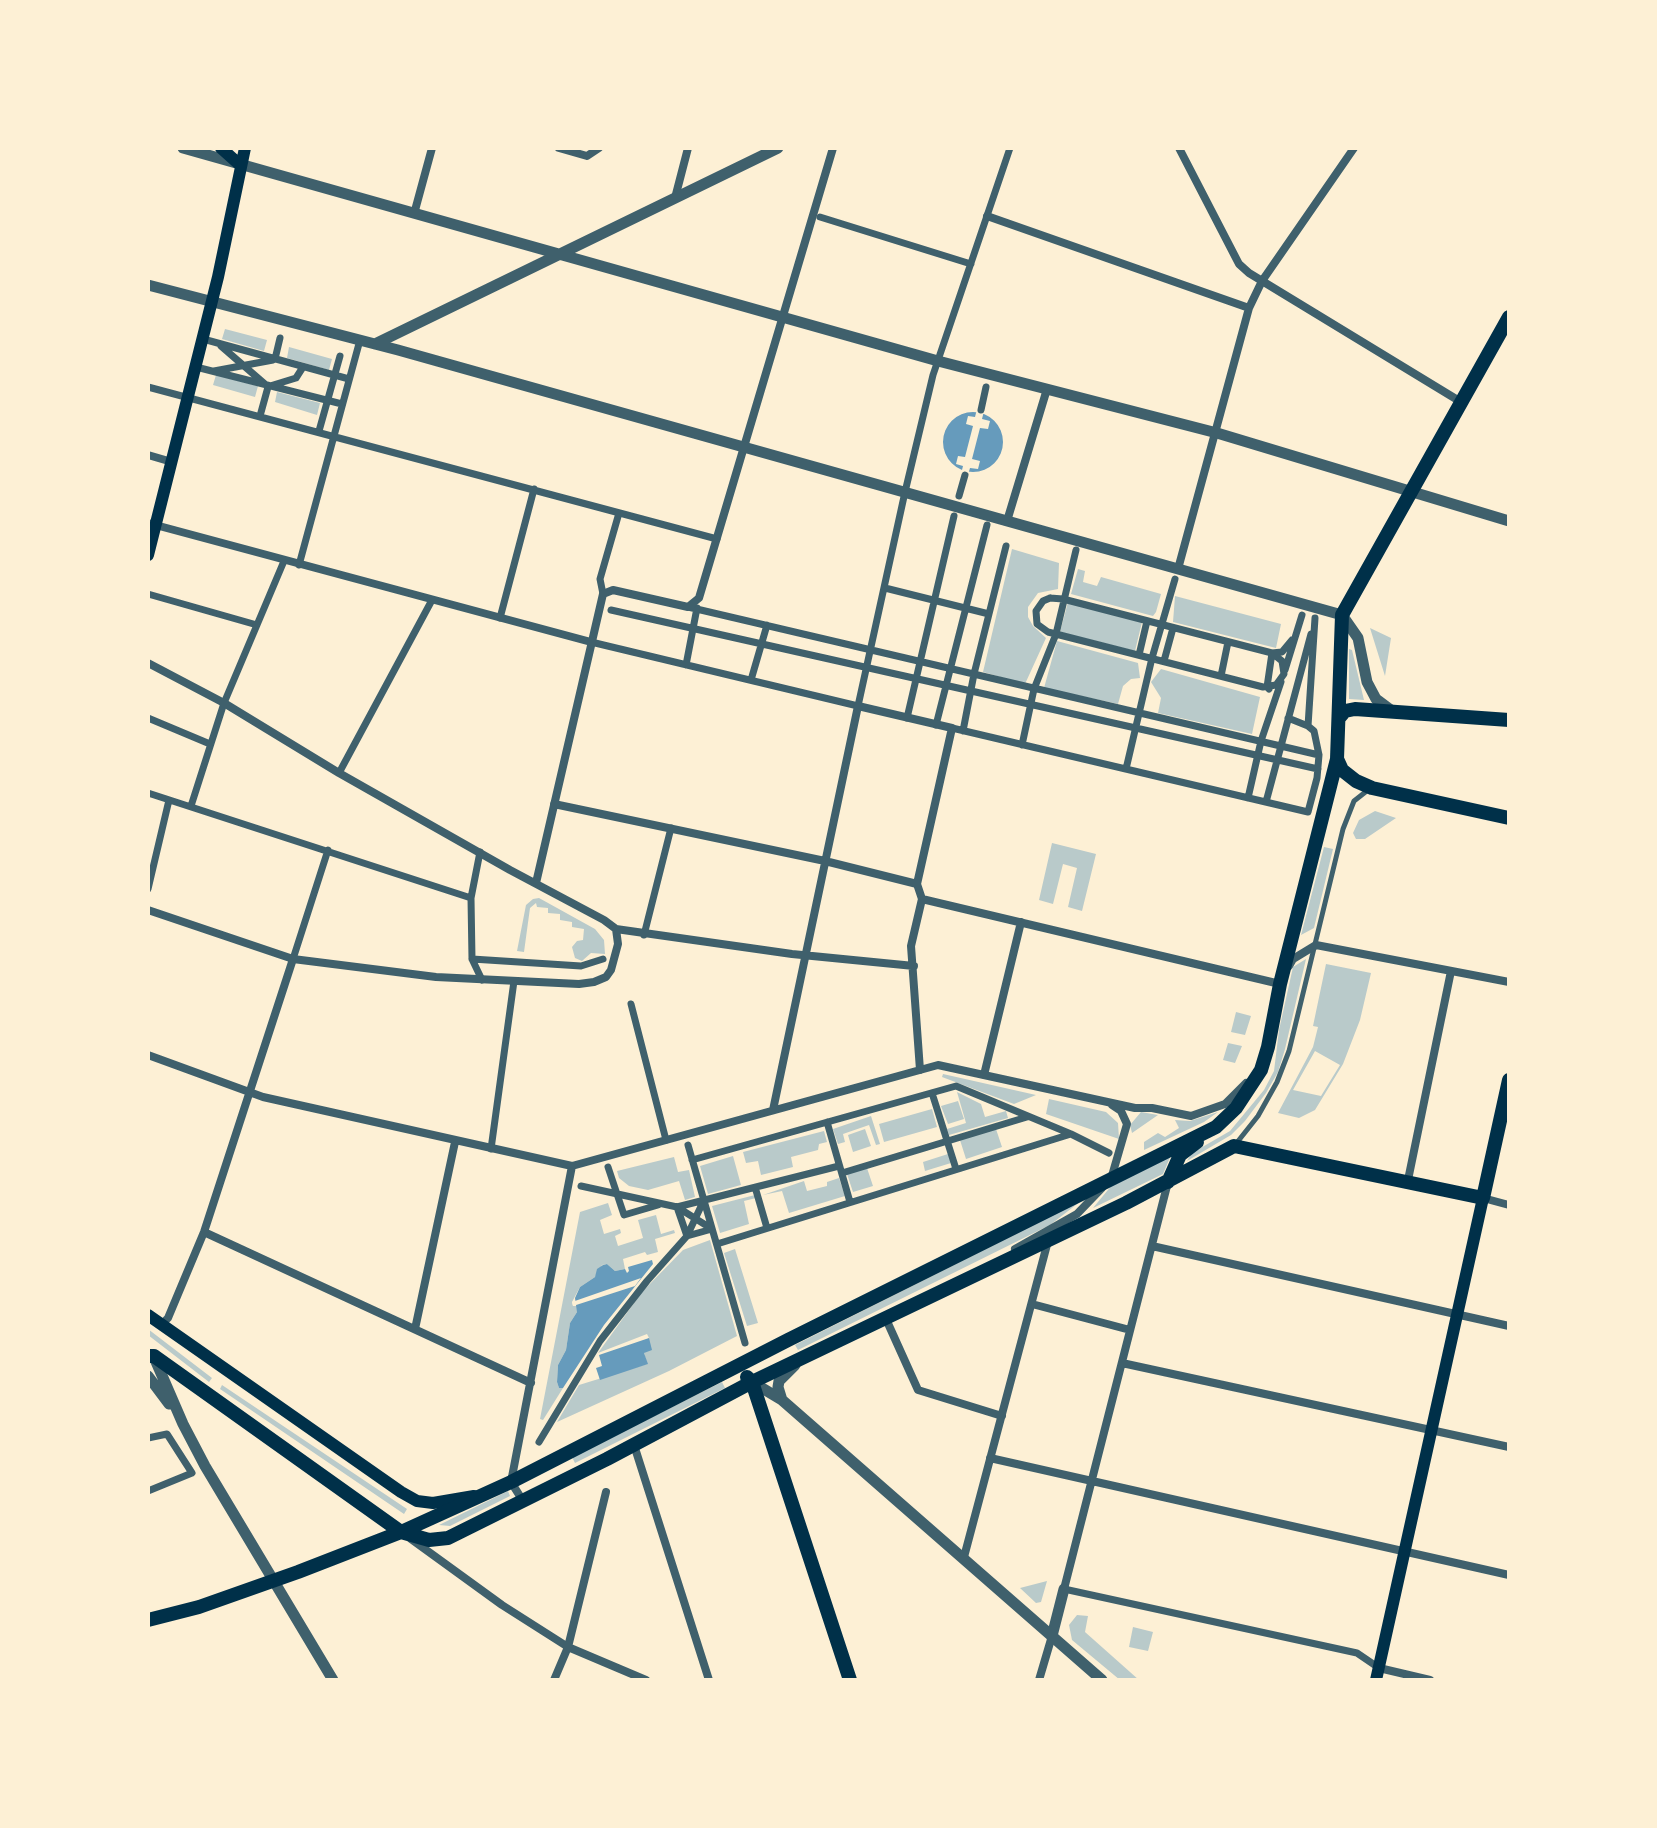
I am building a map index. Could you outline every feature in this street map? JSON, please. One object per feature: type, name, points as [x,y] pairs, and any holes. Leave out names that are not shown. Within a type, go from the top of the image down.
[{"type":"main road","points":[[221,148],[240,165]]},
{"type":"main road","points":[[148,555],[152,524],[172,462],[203,339],[245,148]]},
{"type":"main road","points":[[1168,1182],[1180,1155],[1236,1108],[1261,1070],[1337,759],[1342,615],[1509,317]]},
{"type":"main road","points":[[1339,718],[1345,711],[1355,709],[1509,720]]},
{"type":"main road","points":[[1337,759],[1342,770],[1372,788],[1509,818]]},
{"type":"main road","points":[[1378,1674],[1509,1080]]},
{"type":"main road","points":[[148,1620],[211,1603],[401,1532],[511,1482],[1216,1127]]},
{"type":"main road","points":[[150,1354],[401,1532],[429,1540],[448,1538],[752,1382],[1048,1241],[1234,1146],[1483,1198]]},
{"type":"main road","points":[[154,1318],[257,1393],[417,1501],[433,1503],[480,1495]]},
{"type":"main road","points":[[733,1368],[752,1382],[850,1680]]},
{"type":"street","points":[[183,148],[938,361],[1217,433],[1509,521]]},
{"type":"street","points":[[414,214],[432,148]]},
{"type":"street","points":[[559,148],[587,156],[599,148]]},
{"type":"street","points":[[675,199],[688,148]]},
{"type":"street","points":[[375,344],[778,148]]},
{"type":"street","points":[[686,665],[693,628],[692,608],[699,598],[833,148]]},
{"type":"street","points":[[773,1110],[905,492],[938,361],[1010,148]]},
{"type":"street","points":[[1179,148],[1239,264],[1461,402]]},
{"type":"street","points":[[1126,769],[1152,658],[1217,433],[1249,308],[1262,281],[1354,148]]},
{"type":"street","points":[[987,216],[1249,308]]},
{"type":"street","points":[[820,217],[971,264]]},
{"type":"street","points":[[148,285],[375,344],[905,492],[1177,574],[1342,615],[1358,638],[1367,682],[1376,699],[1392,711]]},
{"type":"street","points":[[275,359],[280,338]]},
{"type":"street","points":[[203,339],[349,379]]},
{"type":"street","points":[[299,565],[360,340]]},
{"type":"street","points":[[217,343],[268,387]]},
{"type":"street","points":[[319,431],[340,356]]},
{"type":"street","points":[[212,371],[275,359]]},
{"type":"street","points":[[196,367],[342,404]]},
{"type":"street","points":[[268,387],[296,378],[303,367]]},
{"type":"street","points":[[148,387],[717,539]]},
{"type":"street","points":[[260,416],[268,387]]},
{"type":"street","points":[[981,410],[986,387]]},
{"type":"street","points":[[1007,521],[1047,389]]},
{"type":"street","points":[[148,455],[172,462]]},
{"type":"street","points":[[959,496],[965,475]]},
{"type":"street","points":[[500,618],[534,489]]},
{"type":"street","points":[[536,883],[603,594],[600,579],[619,513]]},
{"type":"street","points":[[907,718],[954,516]]},
{"type":"street","points":[[152,524],[591,642],[1308,812],[1318,769],[1319,755],[1314,731],[1288,718]]},
{"type":"street","points":[[936,725],[987,525]]},
{"type":"street","points":[[963,731],[1006,546]]},
{"type":"street","points":[[1022,745],[1034,689],[1056,634],[1076,550]]},
{"type":"street","points":[[191,806],[224,703],[284,561]]},
{"type":"street","points":[[885,588],[989,614]]},
{"type":"street","points":[[603,594],[613,590],[1319,755]]},
{"type":"street","points":[[148,594],[257,625]]},
{"type":"street","points":[[1272,653],[1282,661],[1284,674],[1276,685],[1267,687],[1056,634],[1037,624],[1036,611],[1043,601],[1063,599],[1272,653],[1282,652],[1296,636]]},
{"type":"street","points":[[339,773],[432,600]]},
{"type":"street","points":[[611,610],[1318,769]]},
{"type":"street","points":[[1248,798],[1261,741],[1302,615]]},
{"type":"street","points":[[1266,802],[1314,620],[1308,726]]},
{"type":"street","points":[[1139,655],[1147,621]]},
{"type":"street","points":[[751,680],[767,625]]},
{"type":"street","points":[[1164,661],[1173,628]]},
{"type":"street","points":[[1221,676],[1228,642]]},
{"type":"street","points":[[1267,687],[1272,653]]},
{"type":"street","points":[[148,663],[224,703],[479,854],[616,929],[805,955],[914,966]]},
{"type":"street","points":[[1267,687],[1277,696]]},
{"type":"street","points":[[148,718],[210,744]]},
{"type":"street","points":[[920,1070],[911,946],[922,899],[917,884],[952,728]]},
{"type":"street","points":[[148,793],[471,898]]},
{"type":"street","points":[[148,889],[169,800]]},
{"type":"street","points":[[554,804],[825,861],[917,884]]},
{"type":"street","points":[[644,935],[671,828]]},
{"type":"street","points":[[154,1318],[164,1322],[168,1318],[204,1232],[328,850]]},
{"type":"street","points":[[479,854],[471,898],[472,959],[482,980]]},
{"type":"street","points":[[922,899],[1280,984],[1293,959],[1316,945],[1509,982]]},
{"type":"street","points":[[148,910],[293,959],[482,980],[579,984],[606,977],[611,970],[618,944],[616,929]]},
{"type":"street","points":[[984,1075],[1021,922]]},
{"type":"street","points":[[472,959],[581,966],[603,959]]},
{"type":"street","points":[[1408,1180],[1451,971]]},
{"type":"street","points":[[491,1149],[514,981]]},
{"type":"street","points":[[631,1004],[666,1140]]},
{"type":"street","points":[[148,1055],[250,1092],[455,1142],[572,1166],[938,1065],[1135,1108],[1152,1108],[1191,1116],[1225,1104],[1261,1070]]},
{"type":"street","points":[[692,1160],[956,1086],[1109,1153]]},
{"type":"street","points":[[932,1093],[956,1169]]},
{"type":"street","points":[[933,1296],[1077,1214],[1112,1178],[1127,1124],[1121,1111],[1104,1101]]},
{"type":"street","points":[[677,1207],[840,1170],[1028,1117]]},
{"type":"street","points":[[827,1122],[850,1202]]},
{"type":"street","points":[[717,1244],[1071,1134]]},
{"type":"street","points":[[415,1329],[455,1142]]},
{"type":"street","points":[[688,1145],[745,1343]]},
{"type":"street","points":[[523,1501],[511,1482],[572,1166]]},
{"type":"street","points":[[608,1167],[624,1215],[661,1204]]},
{"type":"street","points":[[1039,1680],[1168,1182]]},
{"type":"street","points":[[581,1186],[677,1207],[712,1229]]},
{"type":"street","points":[[755,1187],[767,1228]]},
{"type":"street","points":[[1483,1198],[1509,1205]]},
{"type":"street","points":[[539,1442],[600,1341],[687,1236],[704,1200]]},
{"type":"street","points":[[677,1207],[687,1236]]},
{"type":"street","points":[[687,1236],[712,1229]]},
{"type":"street","points":[[204,1232],[531,1383]]},
{"type":"street","points":[[964,1557],[1048,1241]]},
{"type":"street","points":[[1152,1246],[1509,1326]]},
{"type":"street","points":[[1032,1304],[1130,1330]]},
{"type":"street","points":[[886,1319],[918,1390],[1002,1416]]},
{"type":"street","points":[[150,1354],[183,1424],[333,1680]]},
{"type":"street","points":[[782,1400],[779,1381],[799,1361]]},
{"type":"street","points":[[1122,1363],[1509,1447]]},
{"type":"street","points":[[148,1376],[183,1424]]},
{"type":"street","points":[[752,1382],[782,1400],[1102,1680]]},
{"type":"street","points":[[148,1438],[167,1434],[192,1473],[148,1491]]},
{"type":"street","points":[[634,1445],[709,1680]]},
{"type":"street","points":[[990,1458],[1509,1575]]},
{"type":"street","points":[[554,1680],[568,1647],[606,1492],[606,1481]]},
{"type":"street","points":[[401,1532],[502,1605],[568,1647],[646,1680]]},
{"type":"street","points":[[1064,1589],[1357,1653],[1378,1674],[1430,1680]]},
{"type":"lane","points":[[1234,1146],[1258,1116],[1277,1082],[1289,1051],[1349,813],[1354,801],[1372,788]]},
{"type":"shaded area","points":[[225,329],[267,340],[264,351],[222,339]]},
{"type":"shaded area","points":[[289,347],[332,359],[329,370],[287,358]]},
{"type":"shaded area","points":[[216,375],[258,386],[255,397],[213,385]]},
{"type":"shaded area","points":[[277,392],[320,403],[317,415],[275,402]]},
{"type":"shaded area","points":[[1012,549],[1059,563],[1058,589],[1038,593],[1028,607],[1028,617],[1033,626],[1046,638],[1025,684],[983,672]]},
{"type":"shaded area","points":[[1078,569],[1085,571],[1083,582],[1097,586],[1101,577],[1161,594],[1156,612],[1153,616],[1071,594]]},
{"type":"shaded area","points":[[1175,596],[1281,624],[1276,648],[1173,622]]},
{"type":"shaded area","points":[[1068,602],[1142,622],[1135,651],[1060,632]]},
{"type":"shaded area","points":[[1370,628],[1391,638],[1385,676]]},
{"type":"shaded area","points":[[1057,641],[1138,663],[1140,678],[1131,679],[1123,686],[1118,704],[1044,688]]},
{"type":"shaded area","points":[[1349,649],[1352,650],[1364,700],[1349,699]]},
{"type":"shaded area","points":[[1161,669],[1260,697],[1252,734],[1158,713],[1161,698],[1151,682]]},
{"type":"shaded area","points":[[1375,811],[1396,818],[1365,839],[1356,839],[1353,833],[1359,820]]},
{"type":"shaded area","points":[[1052,843],[1096,854],[1082,911],[1068,907],[1077,868],[1063,864],[1053,904],[1039,900]]},
{"type":"shaded area","points":[[1324,847],[1333,849],[1314,928],[1301,935]]},
{"type":"shaded area","points":[[539,898],[595,929],[604,940],[605,954],[591,953],[582,961],[575,958],[572,947],[583,940],[584,929],[572,927],[572,922],[560,920],[560,914],[548,913],[548,908],[537,907],[536,903],[530,908],[524,952],[517,951],[526,905]]},
{"type":"shaded area","points":[[1306,959],[1285,1049],[1278,1072],[1266,1093],[1231,1135],[1187,1161],[1192,1153],[1230,1131],[1264,1090],[1274,1071],[1279,1030],[1293,967]]},
{"type":"shaded area","points":[[1326,964],[1371,973],[1360,1020],[1343,1064],[1315,1110],[1299,1118],[1278,1113],[1313,1047],[1318,1027],[1313,1026]],"holes":[[[1315,1051],[1340,1065],[1321,1096],[1293,1090]]]},
{"type":"shaded area","points":[[1236,1012],[1251,1016],[1245,1035],[1231,1032]]},
{"type":"shaded area","points":[[1228,1043],[1242,1046],[1235,1063],[1223,1060]]},
{"type":"shaded area","points":[[943,1074],[1036,1095],[1014,1104],[942,1077]]},
{"type":"shaded area","points":[[957,1092],[981,1104],[985,1117],[1006,1111],[1008,1118],[949,1135],[947,1129],[966,1123]]},
{"type":"shaded area","points":[[1049,1099],[1106,1112],[1118,1123],[1119,1139],[1046,1114]]},
{"type":"shaded area","points":[[958,1101],[964,1119],[948,1124],[941,1106]]},
{"type":"shaded area","points":[[932,1109],[937,1127],[884,1142],[879,1124]]},
{"type":"shaded area","points":[[1141,1112],[1158,1115],[1132,1133],[1130,1125]]},
{"type":"shaded area","points":[[1218,1112],[1204,1122],[1144,1150],[1144,1142],[1158,1133],[1165,1137],[1179,1128],[1175,1120],[1190,1121]]},
{"type":"shaded area","points":[[871,1116],[880,1144],[876,1145],[869,1125],[843,1134],[845,1142],[838,1144],[833,1129]]},
{"type":"shaded area","points":[[865,1129],[871,1146],[853,1152],[848,1135]]},
{"type":"shaded area","points":[[996,1129],[1002,1147],[966,1159],[960,1140]]},
{"type":"shaded area","points":[[824,1131],[827,1142],[819,1144],[818,1150],[791,1157],[793,1167],[761,1175],[758,1161],[746,1163],[743,1152]]},
{"type":"shaded area","points":[[948,1154],[951,1163],[925,1171],[923,1162]]},
{"type":"shaded area","points":[[1171,1155],[1163,1174],[1093,1208],[1112,1185]]},
{"type":"shaded area","points":[[733,1156],[741,1185],[708,1194],[700,1166]]},
{"type":"shaded area","points":[[674,1157],[678,1172],[689,1170],[695,1197],[685,1200],[679,1181],[648,1190],[629,1186],[619,1178],[617,1171]]},
{"type":"shaded area","points":[[867,1168],[873,1186],[853,1192],[847,1174]]},
{"type":"shaded area","points":[[839,1178],[845,1196],[789,1213],[782,1191],[763,1195],[804,1181],[807,1191],[827,1186],[827,1182]]},
{"type":"shaded area","points":[[755,1195],[756,1198],[744,1201],[749,1224],[720,1233],[712,1206]]},
{"type":"shaded area","points":[[1081,1201],[1050,1225],[798,1350],[795,1345]]},
{"type":"shaded area","points":[[608,1203],[612,1215],[600,1220],[604,1234],[620,1229],[621,1233],[615,1236],[618,1246],[643,1238],[638,1220],[656,1215],[661,1234],[674,1230],[675,1233],[655,1239],[658,1252],[647,1255],[645,1252],[623,1259],[625,1269],[615,1271],[607,1264],[602,1265],[595,1277],[580,1287],[572,1302],[573,1306],[578,1306],[577,1312],[570,1323],[566,1350],[558,1365],[557,1382],[559,1388],[563,1388],[543,1420],[540,1419],[580,1212]]},
{"type":"shaded area","points":[[710,1240],[737,1336],[557,1422],[579,1385],[647,1364],[644,1353],[649,1338],[647,1334],[598,1353],[642,1292],[683,1250]]},
{"type":"shaded area","points":[[735,1249],[758,1323],[747,1326],[724,1253]]},
{"type":"shaded area","points":[[148,1329],[212,1378],[209,1382],[148,1335]]},
{"type":"shaded area","points":[[722,1382],[725,1388],[575,1463],[572,1457]]},
{"type":"shaded area","points":[[222,1385],[407,1509],[404,1514],[220,1389]]},
{"type":"shaded area","points":[[508,1491],[510,1496],[450,1526],[439,1525]]},
{"type":"shaded area","points":[[1047,1581],[1041,1602],[1036,1603],[1020,1588]]},
{"type":"shaded area","points":[[1077,1615],[1088,1616],[1085,1632],[1139,1680],[1120,1680],[1072,1640],[1069,1625]]},
{"type":"shaded area","points":[[1133,1627],[1153,1632],[1148,1651],[1129,1647]]},
{"type":"water","points":[[973,412],[994,421],[1003,442],[994,463],[973,472],[952,463],[943,442],[952,421]]},
{"type":"water","points":[[652,1260],[653,1264],[604,1325],[563,1388],[559,1388],[558,1365],[566,1350],[570,1323],[577,1312],[575,1298],[580,1287],[595,1277],[597,1269],[603,1265],[607,1264],[615,1271],[625,1269],[627,1273],[628,1267]]},
{"type":"water","points":[[649,1338],[652,1350],[644,1353],[648,1364],[600,1380],[596,1368],[602,1366],[599,1355]]},
{"type":"pier","points":[[977,409],[984,411],[982,419],[990,421],[988,429],[980,428],[972,459],[980,461],[978,469],[970,468],[968,475],[965,475],[961,474],[963,466],[956,464],[958,456],[965,457],[973,426],[966,424],[968,416],[975,417]]},
{"type":"pier","points":[[641,1278],[635,1286],[573,1306],[572,1302]]}]
